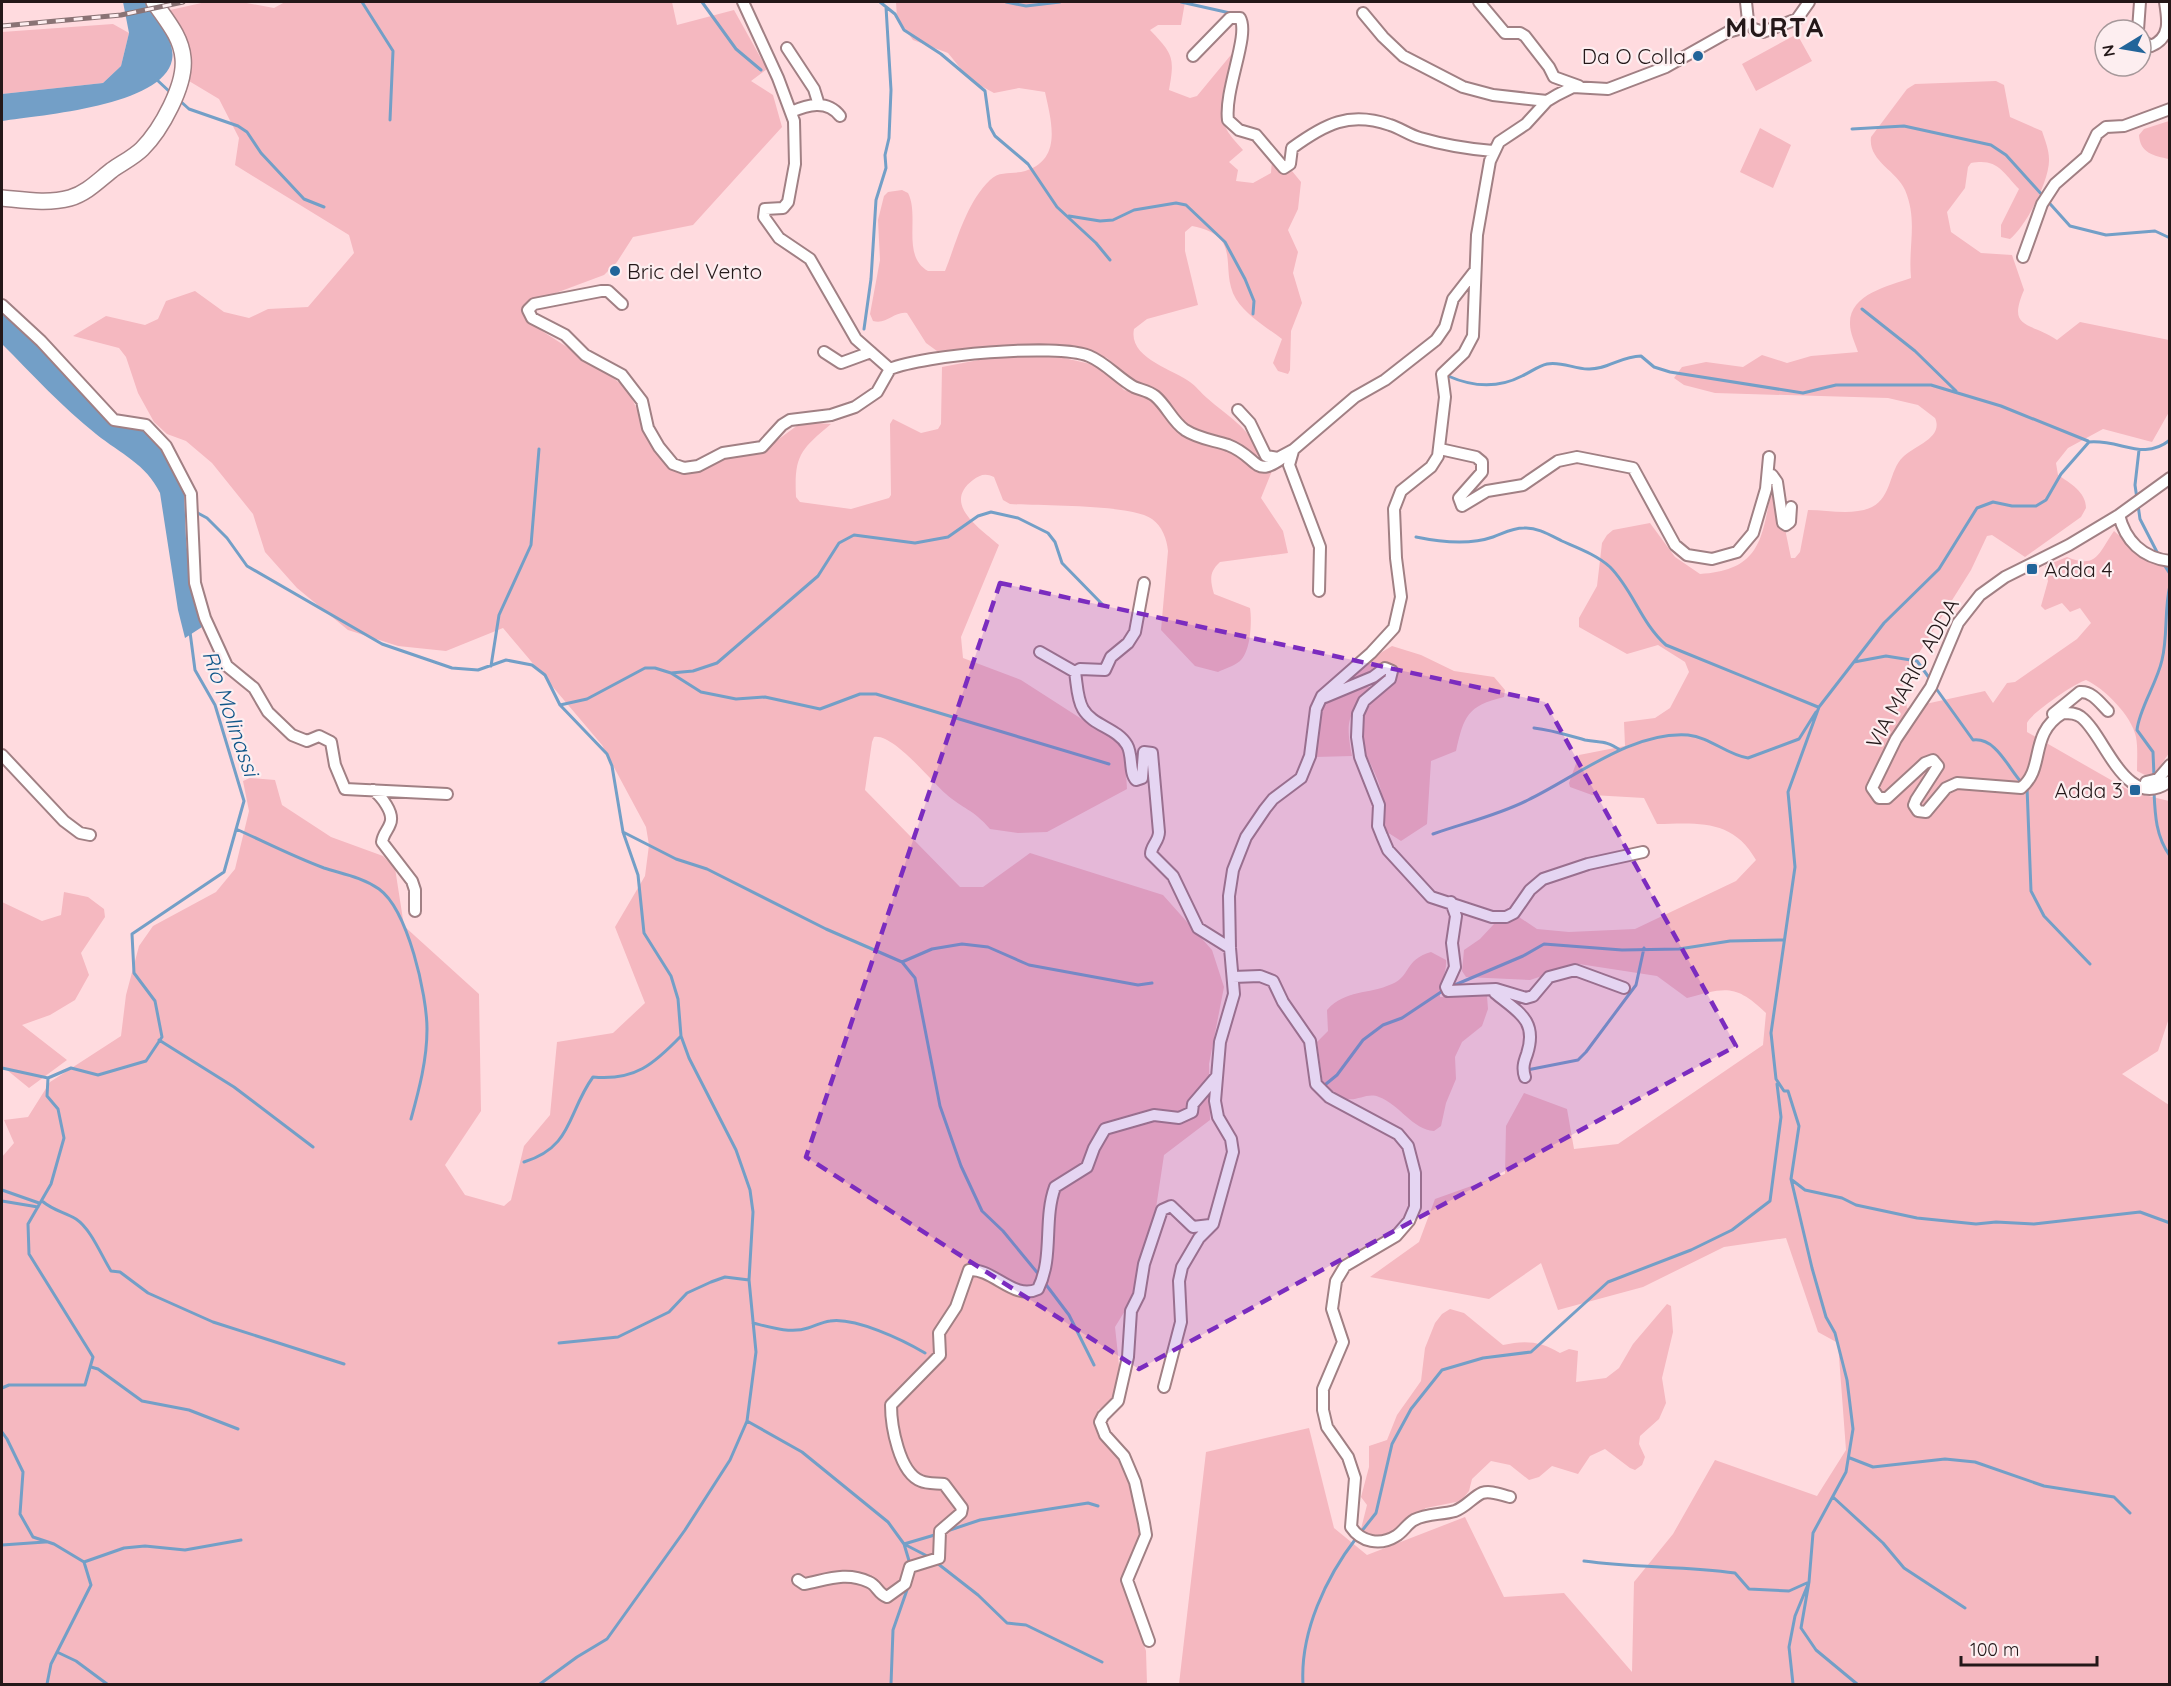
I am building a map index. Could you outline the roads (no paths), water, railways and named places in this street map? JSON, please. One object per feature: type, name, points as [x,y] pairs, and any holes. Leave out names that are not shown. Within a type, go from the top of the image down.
[{"type":"main road","points":[[2,198],[42,201],[71,198],[99,181],[142,149],[177,93],[183,66],[177,38],[154,2]]},
{"type":"street","points":[[743,2],[791,112],[795,164],[788,202],[783,208],[765,209],[764,217],[779,238],[808,257],[856,339],[890,369]]},
{"type":"street","points":[[1479,2],[1506,33],[1520,33],[1525,36],[1550,67],[1554,77],[1582,87]]},
{"type":"street","points":[[1746,2],[1748,26]]},
{"type":"street","points":[[1164,1387],[1181,1322],[1179,1281],[1182,1267],[1199,1238],[1213,1224],[1233,1145],[1216,1109],[1222,1030],[1233,1004],[1229,896],[1238,853],[1273,799],[1301,778],[1310,756],[1316,709],[1322,696],[1371,653],[1394,628],[1401,597],[1396,558],[1394,510],[1401,491],[1431,466],[1440,449],[1445,397],[1442,374],[1464,353],[1473,336],[1477,235],[1493,151],[1504,137],[1526,124],[1547,101],[1573,87],[1608,89],[1666,67],[1728,32],[1748,26],[1763,32],[1797,19],[1809,2]]},
{"type":"street","points":[[2139,18],[2140,2]]},
{"type":"street","points":[[2153,45],[2165,36],[2168,28],[2165,2]]},
{"type":"street","points":[[1363,13],[1383,38],[1403,56],[1463,87],[1493,95],[1547,101]]},
{"type":"street","points":[[1193,56],[1230,18],[1236,16],[1241,20],[1240,49],[1228,90],[1228,120],[1239,130],[1256,135],[1284,168],[1290,164],[1292,148],[1303,140],[1336,120],[1360,118],[1381,122],[1418,138],[1466,149],[1493,151]]},
{"type":"street","points":[[787,48],[814,89],[819,105]]},
{"type":"street","points":[[791,112],[819,105],[828,106],[840,116]]},
{"type":"street","points":[[2023,257],[2042,204],[2055,184],[2086,157],[2097,134],[2106,128],[2124,126],[2169,109]]},
{"type":"street","points":[[622,304],[608,291],[601,291],[534,304],[528,310],[532,318],[565,335],[591,359],[622,375],[642,401],[648,428],[659,447],[673,464],[681,468],[698,466],[723,453],[762,447],[782,425],[790,420],[831,415],[855,407],[877,392],[890,369],[914,362],[1012,350],[1078,352],[1097,359],[1135,387],[1154,395],[1170,417],[1186,430],[1208,442],[1229,446],[1256,466],[1273,465],[1356,397],[1384,380],[1436,340],[1445,327],[1453,299],[1474,272]]},
{"type":"street","points":[[2,305],[41,341],[114,420],[146,425],[155,432],[179,467],[190,494],[195,583],[205,618],[227,666],[254,688],[268,712],[292,735],[307,741],[319,736],[331,742],[335,765],[345,789],[447,794]]},
{"type":"street","points":[[824,352],[842,363],[871,352]]},
{"type":"street","points":[[1238,410],[1250,423],[1266,456],[1278,458],[1293,450]]},
{"type":"street","points":[[1440,449],[1476,457],[1482,462],[1482,472],[1458,498],[1462,506],[1487,491],[1523,485],[1558,461],[1577,457],[1633,468],[1675,545],[1687,555],[1704,560],[1732,555],[1748,540],[1760,513],[1768,476],[1769,456]]},
{"type":"street","points":[[1293,450],[1289,465],[1320,547],[1318,591]]},
{"type":"street","points":[[1768,476],[1772,475],[1777,482],[1783,523],[1786,525],[1790,522],[1791,507]]},
{"type":"street","name":"VIA MARIO ADDA","points":[[2048,724],[2042,734],[2031,776],[2021,788],[1957,783],[1940,794],[1926,812],[1918,812],[1914,805],[1916,800],[1938,766],[1933,760],[1925,763],[1887,798],[1879,798],[1873,792],[1874,783],[1896,739],[1931,687],[1958,622],[1973,603],[2005,577],[2069,545],[2119,515],[2169,478]]},
{"type":"street","points":[[2119,515],[2127,538],[2153,557],[2169,561]]},
{"type":"street","points":[[1075,672],[1080,669],[1104,670],[1111,657],[1132,638],[1140,613],[1143,583]]},
{"type":"street","points":[[1040,652],[1075,672],[1084,711],[1126,744],[1132,761],[1133,777],[1136,780],[1142,778],[1144,752],[1152,753],[1159,832],[1151,854],[1173,876],[1198,928],[1230,948]]},
{"type":"street","points":[[1322,696],[1331,696],[1385,668],[1392,671],[1392,677],[1364,701],[1358,714],[1357,737],[1360,757],[1376,795],[1379,805],[1378,826],[1388,849],[1431,897],[1492,916],[1506,917],[1515,913],[1530,890],[1543,879],[1588,864],[1643,852]]},
{"type":"street","points":[[2048,724],[2048,719],[2080,692],[2086,692],[2095,698],[2108,711]]},
{"type":"street","points":[[2048,724],[2063,713],[2079,715],[2123,775],[2134,783],[2151,788],[2169,781]]},
{"type":"street","points":[[2,755],[59,816],[80,833],[90,835]]},
{"type":"street","points":[[2134,783],[2158,779],[2169,765]]},
{"type":"street","points":[[373,790],[381,795],[391,816],[392,822],[382,842],[412,880],[415,890],[415,911]]},
{"type":"street","points":[[1451,902],[1456,916],[1452,943],[1455,967],[1446,987],[1448,991],[1496,989],[1526,998],[1533,996],[1549,977],[1575,970],[1624,988]]},
{"type":"street","points":[[1233,977],[1260,976],[1274,981],[1283,1002],[1310,1041],[1316,1084],[1329,1097],[1398,1134],[1408,1146],[1415,1173],[1415,1207],[1409,1221],[1396,1236],[1345,1266],[1336,1281],[1332,1309],[1343,1342],[1323,1389],[1323,1410],[1327,1427],[1348,1457],[1355,1478],[1351,1527],[1357,1536],[1371,1542],[1382,1540],[1396,1536],[1412,1521],[1428,1514],[1455,1510],[1471,1503],[1481,1493],[1492,1492],[1510,1497]]},
{"type":"street","points":[[1488,990],[1519,1012],[1530,1026],[1531,1037],[1523,1064],[1525,1077]]},
{"type":"street","points":[[798,1580],[804,1584],[845,1575],[867,1581],[882,1596],[887,1596],[905,1584],[910,1567],[939,1558],[940,1531],[961,1513],[962,1508],[944,1484],[920,1481],[909,1473],[891,1426],[891,1405],[940,1355],[939,1333],[956,1307],[969,1270],[985,1274],[1018,1290],[1031,1292],[1038,1288],[1046,1263],[1049,1216],[1055,1187],[1087,1167],[1094,1148],[1105,1129],[1154,1114],[1179,1118],[1192,1112],[1193,1104],[1217,1076]]},
{"type":"street","points":[[1149,1641],[1127,1580],[1146,1535],[1135,1482],[1124,1456],[1105,1435],[1100,1422],[1118,1401],[1128,1357],[1131,1311],[1139,1295],[1144,1264],[1162,1210],[1171,1206],[1193,1227],[1205,1228],[1213,1224]]},
{"type":"water","points":[[123,2],[147,2],[168,37],[172,60],[164,76],[147,88],[125,98],[98,106],[2,121],[2,94],[103,83],[121,66],[129,33]]},
{"type":"water","points":[[2,314],[39,345],[112,423],[125,428],[145,430],[155,440],[184,490],[191,590],[202,627],[185,638],[178,610],[160,493],[148,474],[71,413],[2,344]]},
{"type":"waterway","points":[[362,2],[393,51],[390,120]]},
{"type":"waterway","points":[[702,2],[736,49],[761,70]]},
{"type":"waterway","points":[[880,2],[895,14],[904,30],[941,54],[985,91],[990,127],[995,136],[1028,164],[1057,207],[1096,243],[1110,260]]},
{"type":"waterway","points":[[1006,2],[1026,6],[1060,2]]},
{"type":"waterway","points":[[1181,2],[1230,13]]},
{"type":"waterway","points":[[864,329],[871,279],[876,200],[886,168],[885,155],[889,138],[891,90],[886,7]]},
{"type":"waterway","points":[[156,79],[171,93]]},
{"type":"waterway","points":[[178,99],[189,109],[238,126],[247,132],[261,153],[304,199],[324,207]]},
{"type":"waterway","points":[[1852,129],[1904,126],[1991,145],[2006,155],[2070,226],[2106,235],[2155,231],[2170,238]]},
{"type":"waterway","points":[[1069,216],[1100,221],[1113,220],[1134,210],[1176,203],[1186,205],[1225,242],[1254,301],[1253,314]]},
{"type":"waterway","points":[[1862,309],[1915,351],[1956,391]]},
{"type":"waterway","points":[[1448,376],[1476,384],[1494,385],[1513,380],[1547,364],[1595,369],[1627,358],[1641,356],[1654,367],[1670,372],[1803,393],[1836,385],[1931,385],[2001,406],[2088,441]]},
{"type":"waterway","points":[[1793,1684],[1789,1647],[1795,1616],[1809,1582],[1813,1533],[1846,1472],[1853,1429],[1847,1380],[1835,1333],[1826,1317],[1812,1268],[1791,1179],[1799,1126],[1788,1091],[1784,1091],[1776,1079],[1771,1033],[1795,867],[1788,792],[1819,707],[1884,623],[1939,569],[1977,508],[1993,502],[2012,506],[2036,506],[2046,500],[2061,474],[2089,442],[2101,442],[2141,450],[2160,446],[2170,440]]},
{"type":"waterway","points":[[491,666],[499,615],[531,545],[539,449]]},
{"type":"waterway","points":[[2137,499],[2135,485],[2139,450]]},
{"type":"waterway","points":[[2138,505],[2140,519],[2158,554]]},
{"type":"waterway","points":[[194,511],[207,518],[227,538],[247,566],[382,644],[452,668],[478,670],[506,660],[532,665],[545,675],[560,705],[607,754],[612,766],[623,832],[638,875],[644,933],[671,976],[678,999],[681,1036],[689,1058],[736,1150],[750,1190],[753,1212],[749,1280],[756,1352],[747,1421],[730,1460],[685,1530],[607,1639],[540,1684]]},
{"type":"waterway","points":[[671,673],[693,671],[717,663],[818,576],[839,543],[854,535],[915,543],[948,537],[978,516],[991,512],[1018,518],[1048,533],[1055,542],[1062,563],[1103,605]]},
{"type":"waterway","points":[[1416,537],[1465,542],[1484,540],[1520,528],[1543,532],[1593,555],[1610,567],[1625,586],[1650,627],[1666,645],[1818,707]]},
{"type":"waterway","points":[[2163,563],[2170,574]]},
{"type":"waterway","points":[[2154,776],[2153,752],[2137,730],[2141,713],[2162,660],[2170,585]]},
{"type":"waterway","name":"Rio Molinassi","points":[[2,1388],[9,1385],[85,1385],[93,1357],[29,1254],[28,1224],[51,1184],[64,1138],[58,1109],[47,1096],[48,1078],[71,1068],[98,1075],[146,1061],[162,1037],[155,1001],[134,973],[132,934],[224,872],[244,801],[215,705],[195,670],[190,632]]},
{"type":"waterway","points":[[1854,662],[1886,656],[1917,661],[1930,679]]},
{"type":"waterway","points":[[560,705],[587,699],[645,668],[655,668],[671,673],[701,692],[736,699],[765,697],[820,709],[860,694],[876,694],[1109,764]]},
{"type":"waterway","points":[[1935,687],[1973,740],[1981,740],[1995,748],[2022,783]]},
{"type":"waterway","points":[[1433,834],[1517,805],[1605,757],[1646,740],[1667,736],[1696,736],[1748,758],[1799,739],[1816,712]]},
{"type":"waterway","points":[[1534,728],[1607,743],[1620,750]]},
{"type":"waterway","points":[[2027,787],[2031,891],[2044,916],[2090,964]]},
{"type":"waterway","points":[[2154,792],[2159,833],[2170,856]]},
{"type":"waterway","points":[[236,829],[313,864],[373,885],[389,900],[399,915],[414,954],[424,996],[427,1029],[420,1086],[411,1119]]},
{"type":"waterway","points":[[623,832],[676,859],[707,869],[826,929],[902,962],[915,978],[940,1106],[961,1166],[982,1211],[1003,1231],[1040,1276]]},
{"type":"waterway","points":[[1450,987],[1523,956],[1544,944],[1622,950],[1679,949],[1730,941],[1784,940]]},
{"type":"waterway","points":[[902,962],[932,949],[962,944],[988,947],[1029,965],[1138,985],[1152,983]]},
{"type":"waterway","points":[[1527,1070],[1578,1060],[1586,1052],[1636,985],[1644,948]]},
{"type":"waterway","points":[[1326,1084],[1337,1075],[1363,1040],[1383,1025],[1402,1018],[1444,990]]},
{"type":"waterway","points":[[524,1162],[540,1156],[561,1138],[593,1077],[621,1076],[643,1068],[662,1055],[681,1036]]},
{"type":"waterway","points":[[159,1040],[234,1087],[313,1147]]},
{"type":"waterway","points":[[2,1068],[48,1078]]},
{"type":"waterway","points":[[1361,1532],[1376,1513],[1392,1444],[1411,1409],[1442,1370],[1483,1358],[1531,1352],[1608,1282],[1691,1250],[1732,1230],[1770,1201],[1781,1117],[1777,1084]]},
{"type":"waterway","points":[[1792,1180],[1805,1190],[1842,1198],[1856,1205],[1917,1218],[1976,1224],[1996,1222],[2034,1224],[2140,1212],[2170,1223]]},
{"type":"waterway","points":[[2,1190],[39,1203]]},
{"type":"waterway","points":[[2,1201],[38,1207]]},
{"type":"waterway","points":[[42,1201],[81,1223],[111,1271],[120,1272],[148,1293],[213,1322],[344,1364]]},
{"type":"waterway","points":[[559,1343],[618,1337],[669,1312],[687,1293],[711,1282],[725,1277],[749,1280]]},
{"type":"waterway","points":[[1044,1282],[1069,1315],[1094,1365]]},
{"type":"waterway","points":[[753,1323],[780,1329],[801,1330],[830,1321],[852,1322],[892,1336],[925,1353]]},
{"type":"waterway","points":[[91,1367],[98,1369],[142,1401],[189,1410],[238,1429]]},
{"type":"waterway","points":[[747,1421],[802,1452],[888,1522],[904,1544],[910,1564]]},
{"type":"waterway","name":"Rio Molinassi","points":[[2,1432],[23,1472],[20,1514],[33,1537],[54,1544],[84,1562],[91,1585],[51,1664],[47,1684]]},
{"type":"waterway","points":[[1850,1458],[1873,1467],[1945,1459],[1975,1462],[2044,1486],[2114,1497],[2130,1513]]},
{"type":"waterway","points":[[1833,1497],[1883,1543],[1904,1568],[1965,1608]]},
{"type":"waterway","points":[[947,1531],[980,1520],[1088,1503],[1098,1506]]},
{"type":"waterway","points":[[904,1544],[938,1534]]},
{"type":"waterway","points":[[1303,1684],[1306,1645],[1317,1606],[1335,1570],[1357,1537]]},
{"type":"waterway","points":[[84,1562],[124,1548],[145,1546],[185,1550],[241,1540]]},
{"type":"waterway","points":[[2,1545],[45,1542]]},
{"type":"waterway","points":[[904,1544],[929,1557]]},
{"type":"waterway","points":[[1584,1561],[1735,1573],[1749,1589],[1789,1591],[1809,1582],[1801,1628],[1816,1650],[1857,1684]]},
{"type":"waterway","points":[[937,1563],[978,1595],[1007,1623],[1026,1625],[1102,1662]]},
{"type":"waterway","points":[[891,1684],[893,1630],[908,1587]]},
{"type":"waterway","points":[[57,1652],[76,1661],[107,1684]]},
{"type":"railway","points":[[2,26],[121,15],[183,2]]},
{"type":"place","name":"Da O Colla","points":[[1698,56]]},
{"type":"place","name":"Bric del Vento","points":[[615,271]]},
{"type":"place","name":"Adda 4","points":[[2032,569]]},
{"type":"place","name":"Adda 3","points":[[2135,790]]},
{"type":"district","name":"MURTA","points":[[1775,27]]}]
